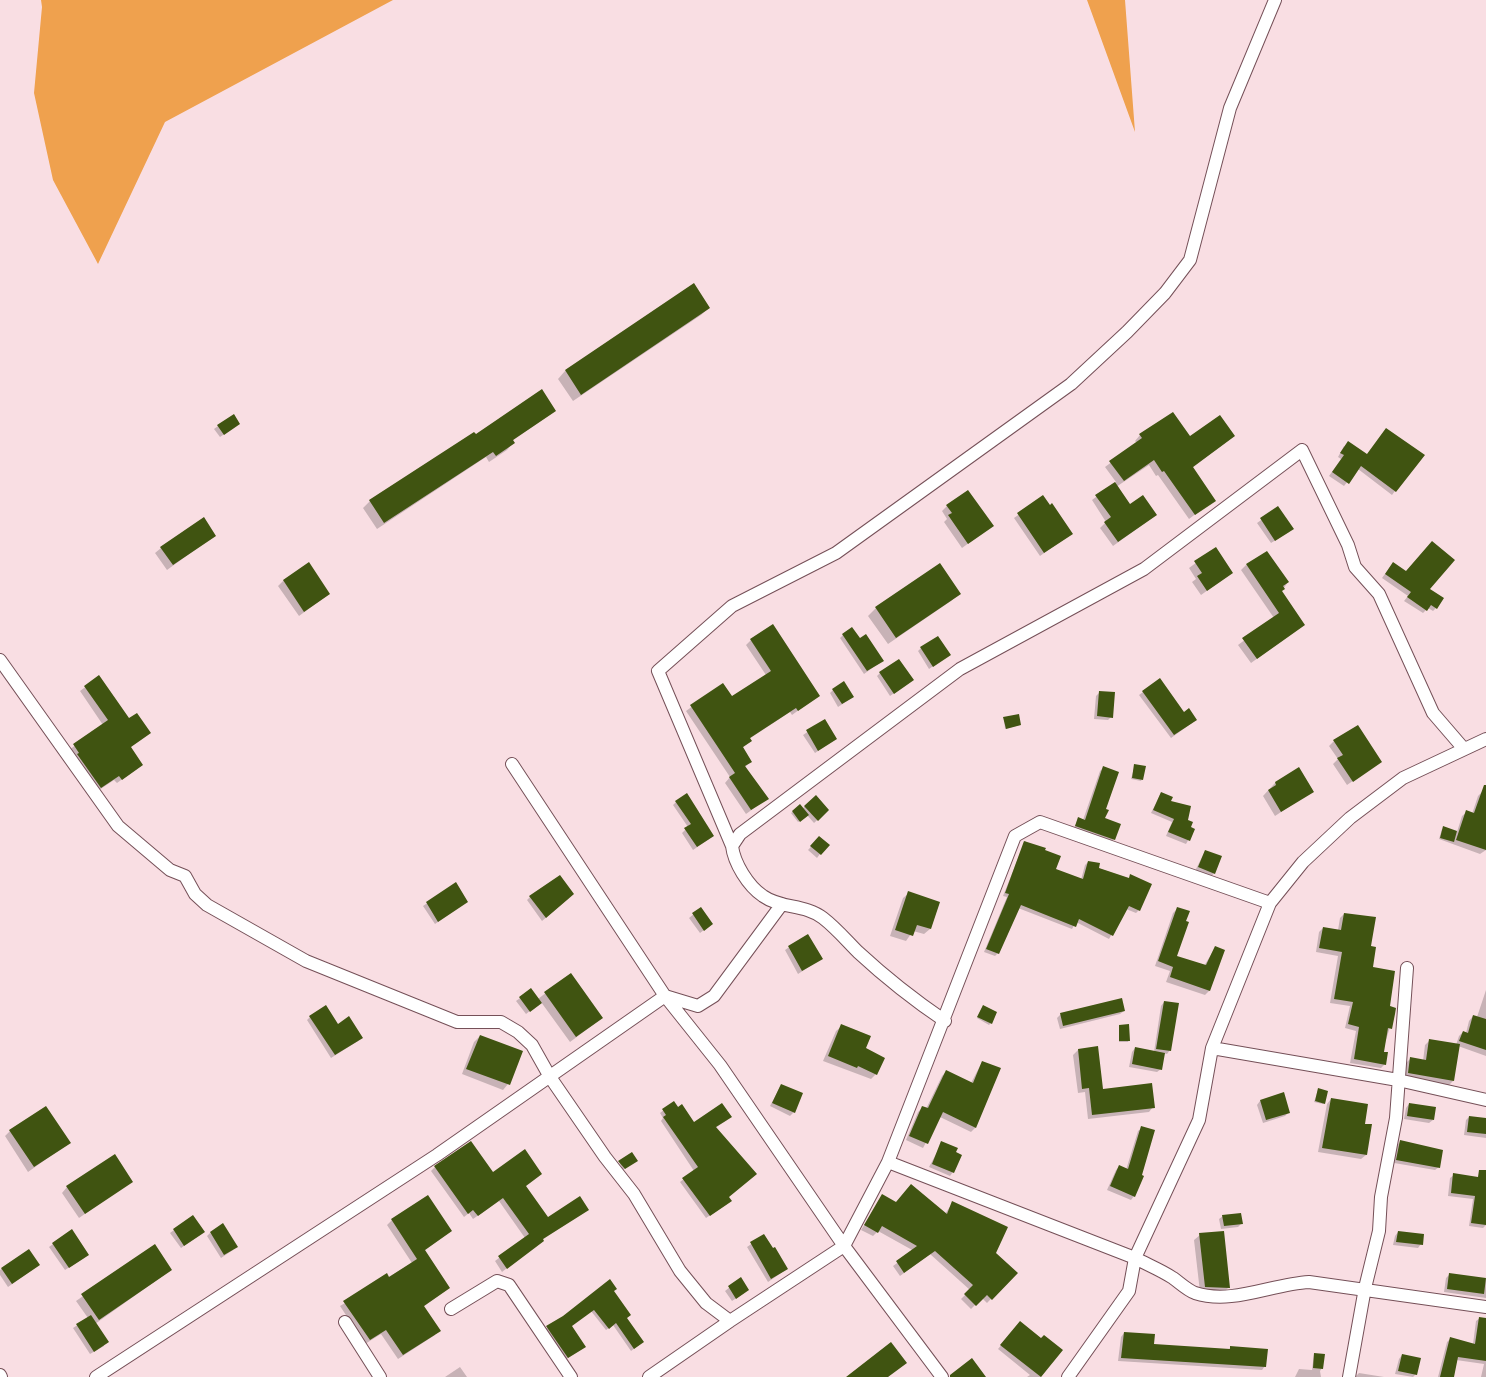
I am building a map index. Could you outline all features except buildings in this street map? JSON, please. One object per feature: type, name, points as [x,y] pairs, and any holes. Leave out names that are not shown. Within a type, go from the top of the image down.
[{"type":"street","points":[[945,1021],[920,1004],[867,960],[822,917],[804,907],[782,904],[764,897],[750,884],[733,856],[732,846],[658,671],[732,606],[836,552],[1071,384],[1127,332],[1165,293],[1190,260],[1230,108],[1275,0]]},
{"type":"street","points":[[732,846],[740,834],[960,669],[1144,569],[1302,450],[1348,545],[1355,567],[1379,594],[1433,713],[1464,749]]},
{"type":"street","points":[[0,660],[118,826],[170,870],[185,876],[195,894],[207,905],[306,961],[457,1022],[500,1022],[518,1032],[532,1045],[550,1077],[605,1158],[634,1194],[680,1271],[706,1303],[730,1321]]},
{"type":"street","points":[[1068,1377],[1129,1291],[1136,1258],[1199,1120],[1212,1048],[1270,903],[1303,862],[1350,818],[1403,778],[1486,739]]},
{"type":"street","points":[[512,764],[582,867],[665,996],[720,1065],[844,1246],[942,1377]]},
{"type":"street","points":[[649,1377],[844,1246],[888,1162],[945,1021],[1015,836],[1040,822],[1270,903]]},
{"type":"street","points":[[665,996],[698,1006],[714,996],[782,904]]},
{"type":"street","points":[[1349,1377],[1365,1288],[1379,1232],[1381,1197],[1396,1118],[1407,968]]},
{"type":"street","points":[[96,1377],[428,1160],[665,996]]},
{"type":"street","points":[[1212,1048],[1398,1080],[1486,1100]]},
{"type":"street","points":[[888,1162],[1136,1258],[1194,1292],[1211,1296],[1245,1294],[1289,1283],[1309,1282],[1365,1288],[1486,1307]]},
{"type":"street","points":[[451,1309],[498,1281],[509,1285],[571,1377]]},
{"type":"street","points":[[345,1322],[380,1377]]},
{"type":"shaded area","points":[[41,0],[393,0],[165,122],[98,264],[53,180],[34,93],[42,7]]},
{"type":"shaded area","points":[[1087,0],[1125,0],[1135,132]]}]
